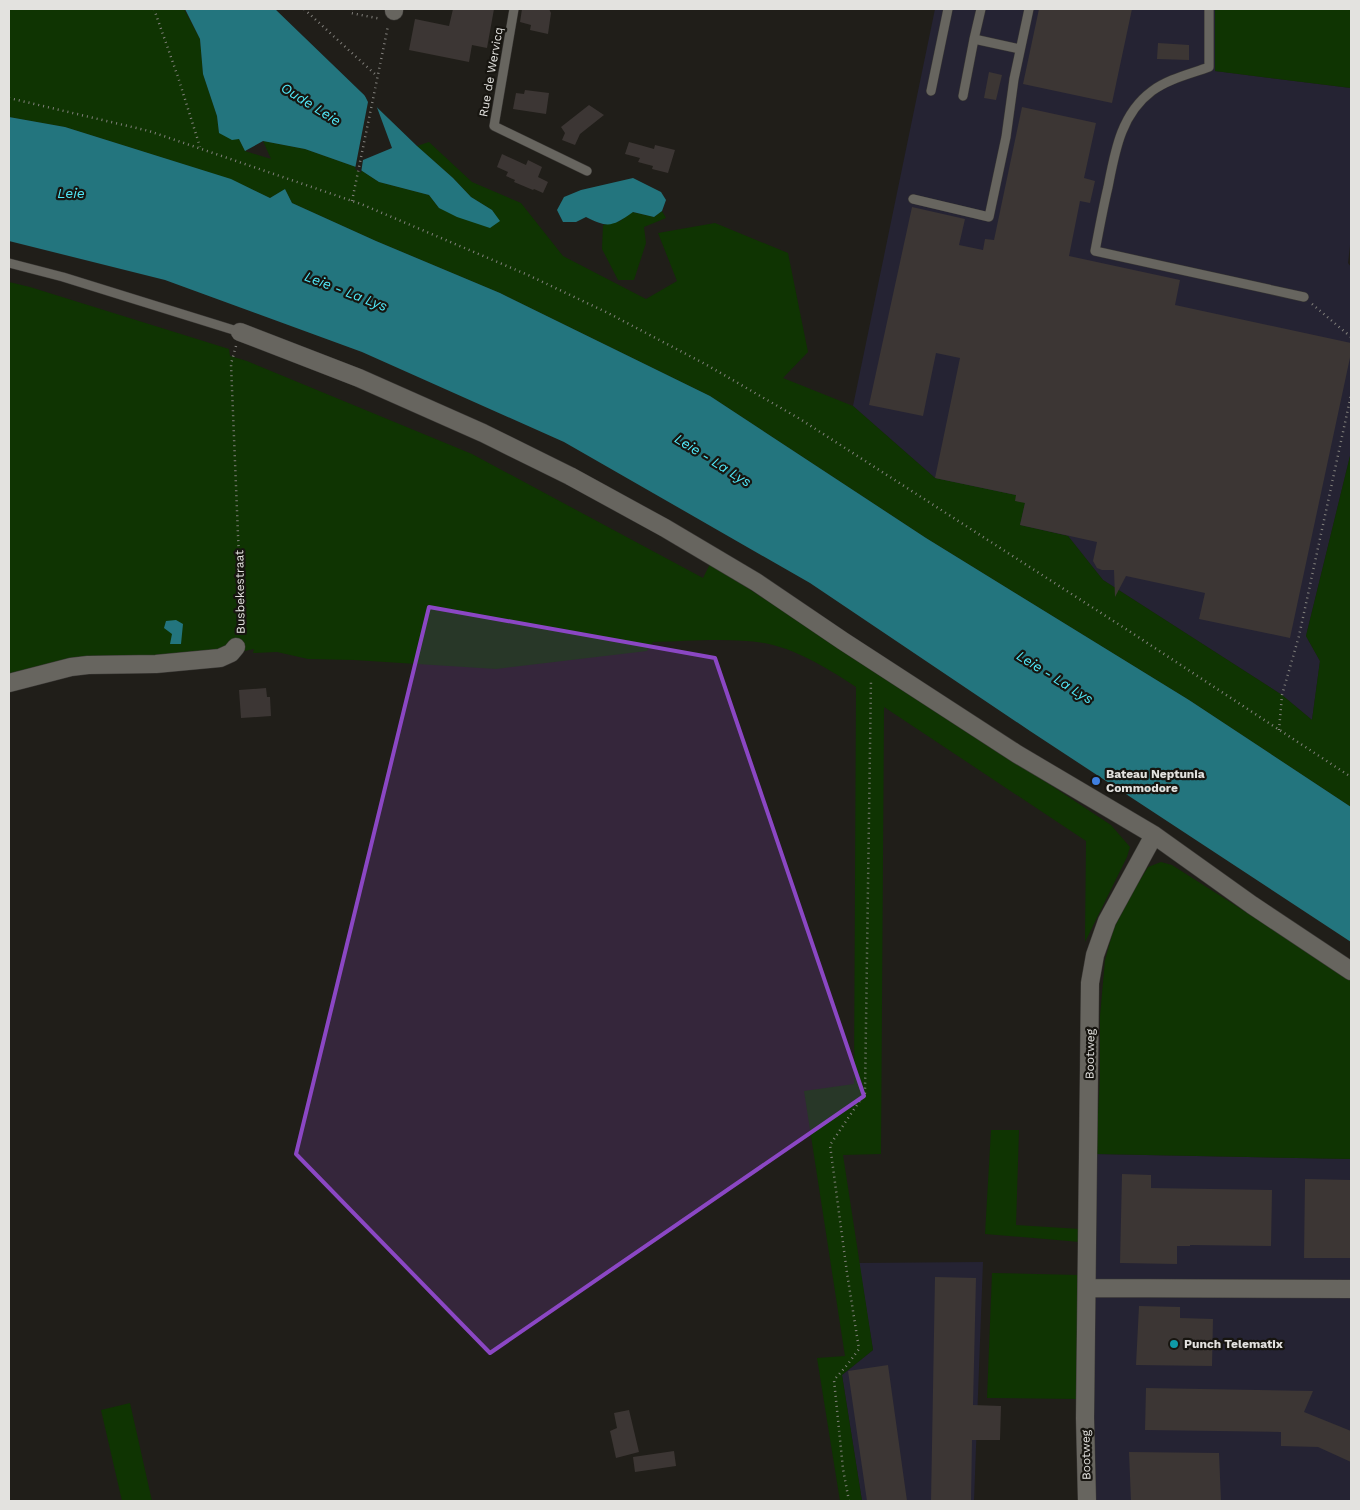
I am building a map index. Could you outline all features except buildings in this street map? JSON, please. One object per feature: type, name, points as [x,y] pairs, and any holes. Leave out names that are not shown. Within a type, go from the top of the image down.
[{"type":"street","points":[[240,332],[359,378],[483,433],[570,476],[665,528],[756,582],[1017,754],[1154,835],[1252,906],[1351,971]]},
{"type":"street","name":"Busbekestraat","points":[[9,683],[71,667],[156,664],[220,658],[231,653],[236,647]]},
{"type":"street","name":"Bootweg","points":[[1087,1501],[1085,1418],[1088,1288],[1090,984],[1095,956],[1107,921],[1154,835]]},
{"type":"street","points":[[1088,1288],[1351,1290]]},
{"type":"lane","name":"Rue de Wervicq","points":[[514,9],[494,126],[587,171]]},
{"type":"lane","points":[[931,91],[948,9]]},
{"type":"lane","points":[[963,96],[981,9]]},
{"type":"lane","points":[[913,199],[989,217],[1005,144],[1012,87],[1029,9]]},
{"type":"lane","points":[[1209,9],[1209,67],[1158,87],[1147,94],[1127,120],[1116,145],[1095,251],[1304,297]]},
{"type":"lane","points":[[974,39],[1020,49]]},
{"type":"lane","points":[[9,263],[63,277],[240,332]]},
{"type":"path","points":[[154,9],[200,147]]},
{"type":"path","points":[[304,9],[377,76]]},
{"type":"path","points":[[352,9],[351,13],[389,20],[352,201]]},
{"type":"path","points":[[9,98],[149,131],[352,201],[528,274],[608,313],[705,364],[800,418],[1351,777]]},
{"type":"path","points":[[1304,297],[1351,337]]},
{"type":"path","name":"Busbekestraat","points":[[236,647],[242,634],[231,364],[240,332]]},
{"type":"path","points":[[1279,730],[1282,695],[1299,636],[1351,396]]},
{"type":"path","points":[[849,1501],[843,1470],[834,1380],[859,1349],[830,1145],[865,1093],[870,688],[872,660]]},
{"type":"highlighted area","points":[[429,607],[715,658],[864,1096],[490,1353],[296,1154]]},
{"type":"shaded area","points":[[935,9],[1215,9],[1215,71],[1351,88],[1351,237],[1348,263],[1351,267],[1351,452],[1306,636],[1320,661],[1312,720],[1282,695],[1103,580],[1068,536],[1020,525],[935,478],[853,406]]},
{"type":"shaded area","points":[[1096,1154],[1351,1159],[1351,1501],[1096,1501],[1091,1472]]},
{"type":"shaded area","points":[[983,1262],[974,1501],[862,1501],[842,1375],[873,1350],[859,1263]]},
{"type":"green space","points":[[9,9],[184,9],[200,39],[203,74],[217,116],[219,133],[239,139],[245,151],[271,159],[263,141],[305,149],[356,167],[379,182],[429,195],[439,208],[499,221],[492,210],[471,197],[417,146],[429,142],[472,182],[521,203],[563,256],[646,299],[677,281],[658,233],[715,223],[788,253],[808,352],[783,378],[853,406],[935,478],[1016,495],[1025,503],[1020,525],[1068,536],[1103,580],[1282,695],[1312,720],[1320,661],[1306,636],[1351,452],[1351,807],[1189,700],[926,538],[710,396],[500,293],[376,241],[292,203],[285,189],[270,198],[230,179],[65,127],[9,117]]},
{"type":"green space","points":[[1215,9],[1351,9],[1351,88],[1215,71]]},
{"type":"green space","points":[[662,211],[666,218],[644,227],[646,243],[634,280],[618,280],[602,249],[603,225],[620,221],[632,212],[654,217]]},
{"type":"green space","points":[[9,282],[229,349],[230,356],[247,361],[472,454],[703,578],[710,564],[878,671],[1111,825],[1130,847],[1127,857],[1085,942],[1086,841],[884,707],[881,1154],[843,1155],[873,1350],[842,1375],[862,1501],[840,1501],[817,1358],[845,1356],[804,1091],[854,1084],[856,687],[792,651],[769,644],[727,640],[653,642],[647,651],[496,669],[308,659],[277,652],[253,653],[254,649],[9,677]]},
{"type":"green space","points":[[1161,862],[1172,865],[1351,979],[1351,1159],[1096,1154],[1100,1075],[1100,1016],[1105,960],[1114,928],[1134,890],[1148,867]]},
{"type":"green space","points":[[991,1130],[1019,1130],[1016,1225],[1080,1229],[1080,1242],[985,1234]]},
{"type":"green space","points":[[992,1273],[1078,1275],[1077,1399],[987,1398]]},
{"type":"green space","points":[[130,1403],[152,1501],[122,1501],[101,1410]]},
{"type":"water","name":"Oude Leie","points":[[185,9],[275,9],[471,197],[492,210],[500,221],[490,228],[457,217],[439,208],[429,195],[379,182],[356,167],[305,149],[263,141],[245,151],[239,139],[232,140],[219,133],[217,116],[203,74],[200,39]]},
{"type":"water","name":"Leie","points":[[9,117],[65,127],[231,179],[270,198],[285,189],[292,203],[376,241],[500,293],[710,396],[926,538],[1189,700],[1351,807],[1351,942],[1030,731],[810,583],[564,442],[362,352],[165,280],[9,241]]},
{"type":"water","points":[[633,178],[661,192],[666,200],[662,211],[654,217],[633,212],[620,221],[610,224],[600,223],[586,217],[576,222],[563,222],[557,210],[564,197],[581,190]]},
{"type":"water","points":[[176,620],[183,624],[181,644],[170,644],[172,634],[164,628],[166,621]]},
{"type":"pier","points":[[362,90],[375,102],[392,148],[363,160],[361,173],[355,169],[368,102]]},
{"type":"place","name":"Bateau Neptunia Commodore","points":[[1096,781]]},
{"type":"place","name":"Punch Telematix","points":[[1174,1344]]},
{"type":"water label","name":"Leie - La Lys","points":[[346,291]]},
{"type":"water label","name":"Leie - La Lys","points":[[713,460]]},
{"type":"water label","name":"Leie - La Lys","points":[[1055,677]]}]
